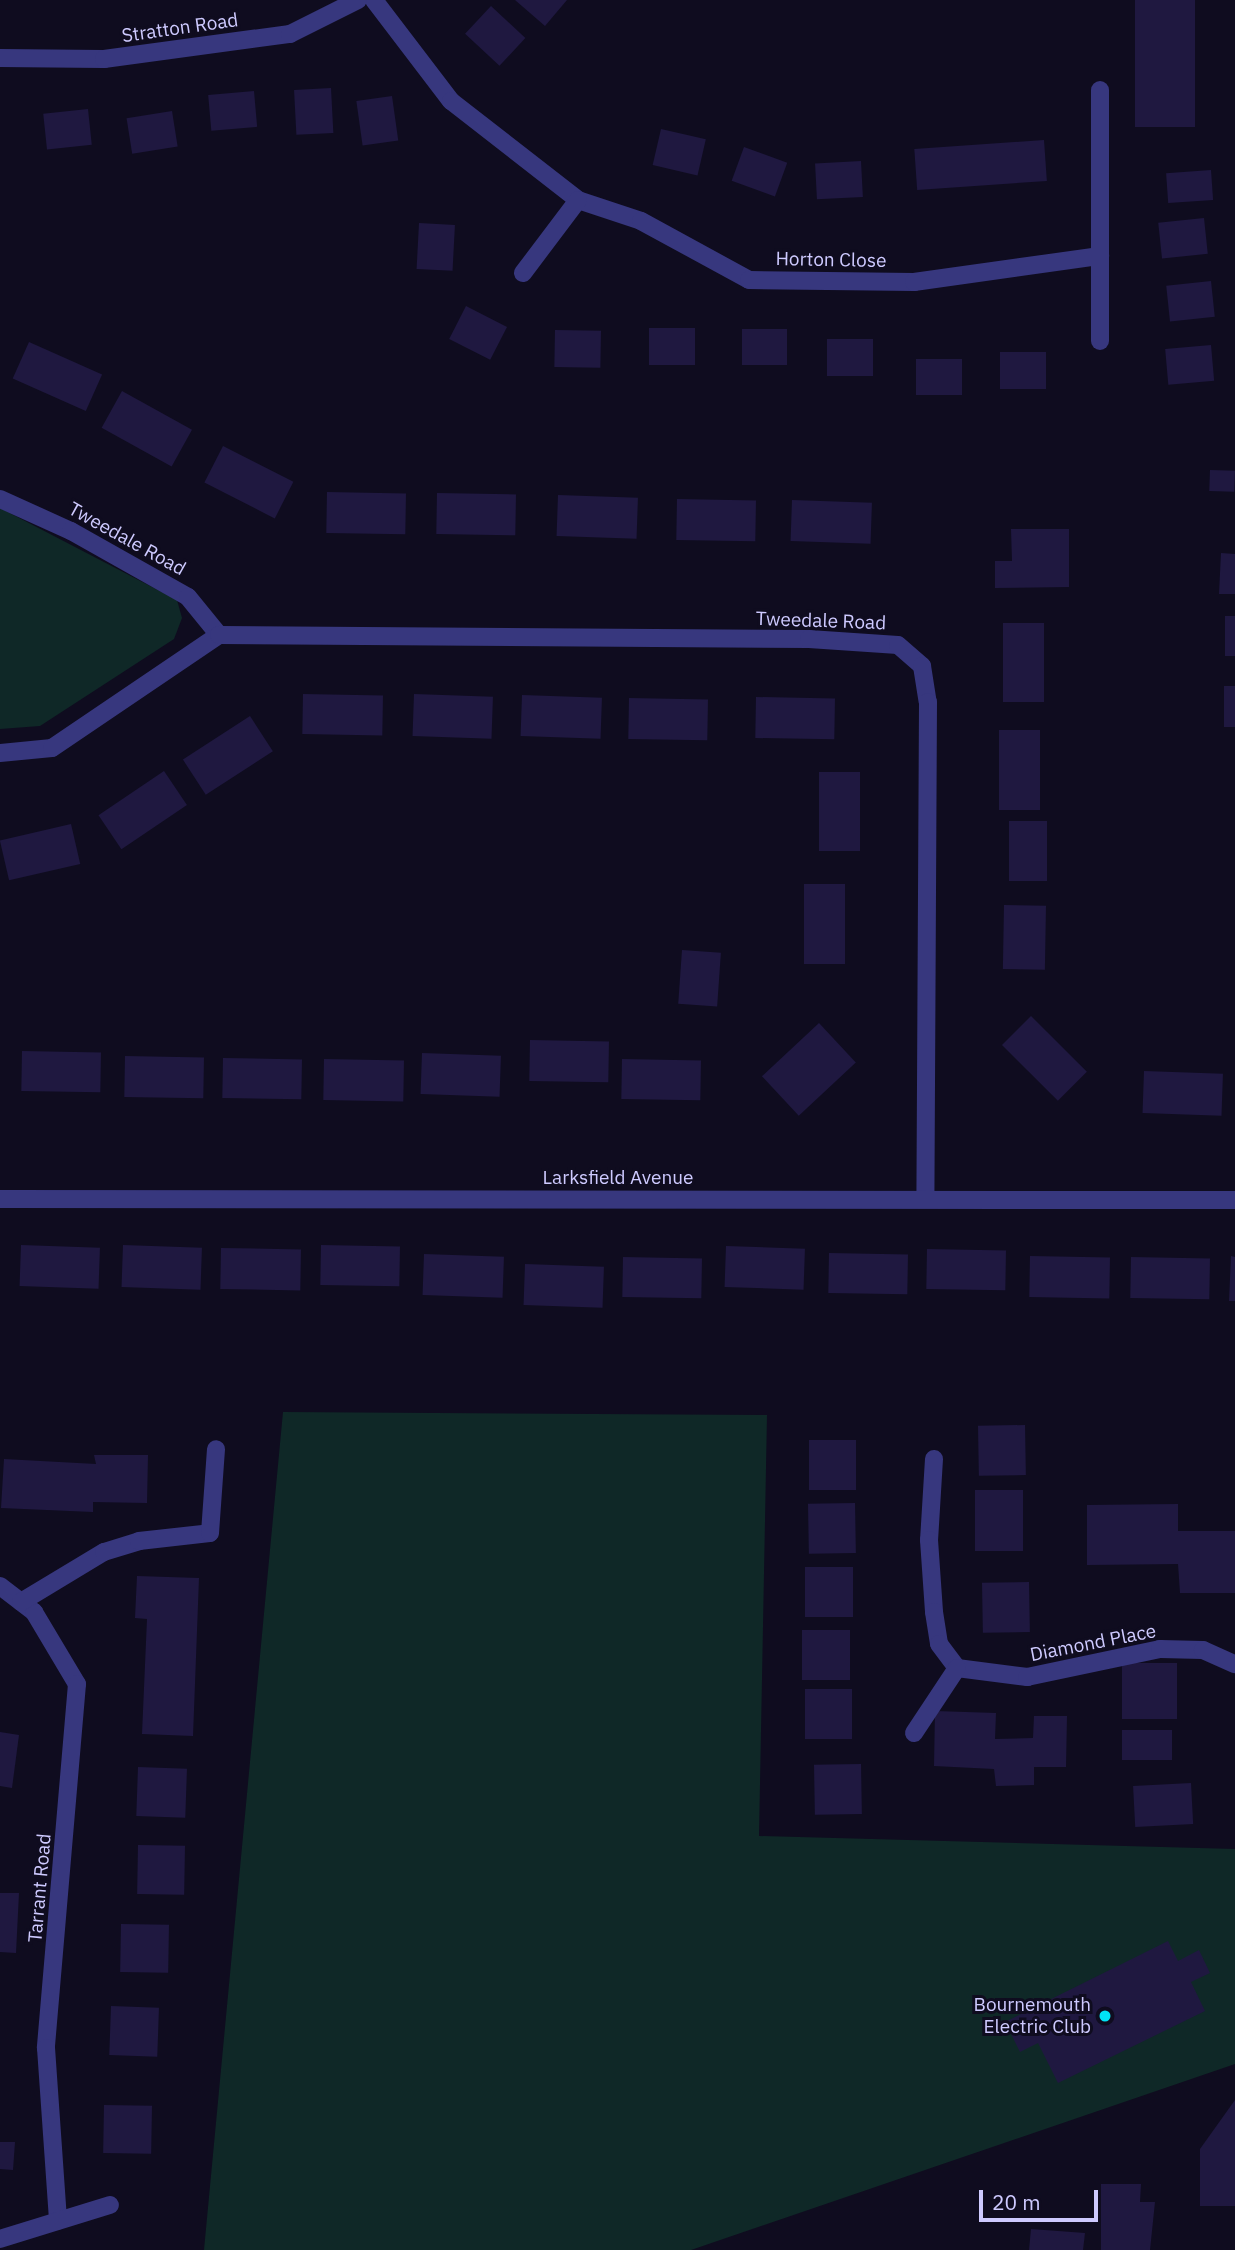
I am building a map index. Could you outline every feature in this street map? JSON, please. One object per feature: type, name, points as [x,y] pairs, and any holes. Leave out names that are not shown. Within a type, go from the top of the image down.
[{"type":"street","name":"Stratton Road","points":[[0,58],[104,59],[290,34],[358,0]]},
{"type":"street","name":"Horton Close","points":[[374,0],[451,101],[578,200],[641,221],[749,280],[914,282],[1100,257]]},
{"type":"street","points":[[1100,90],[1100,341]]},
{"type":"street","points":[[523,273],[578,200]]},
{"type":"street","name":"Tweedale Road","points":[[0,499],[71,530],[188,597],[219,635],[809,639],[898,645],[922,666],[928,702],[925,1199]]},
{"type":"street","points":[[0,752],[52,748],[219,635]]},
{"type":"street","name":"Larksfield Avenue","points":[[0,1199],[1235,1200]]},
{"type":"street","points":[[21,1602],[104,1552],[210,1533],[216,1448]]},
{"type":"street","points":[[914,1733],[957,1668],[939,1644],[934,1612],[929,1540],[934,1460]]},
{"type":"street","name":"Tarrant Road","points":[[0,1586],[33,1612],[77,1684],[46,2048],[58,2221]]},
{"type":"street","name":"Diamond Place","points":[[957,1668],[1027,1677],[1160,1649],[1203,1650],[1235,1664]]},
{"type":"street","points":[[0,2239],[110,2205]]},
{"type":"green space","points":[[0,508],[177,600],[182,618],[174,639],[40,726],[0,729]]},
{"type":"green space","points":[[283,1412],[767,1415],[759,1836],[1235,1849],[1235,2064],[691,2250],[204,2250]]},
{"type":"building","points":[[515,0],[567,0],[545,26]]},
{"type":"building","points":[[1135,0],[1195,0],[1195,127],[1135,127]]},
{"type":"building","points":[[491,6],[525,38],[499,66],[465,34]]},
{"type":"building","points":[[331,88],[333,133],[296,135],[294,90]]},
{"type":"building","points":[[254,91],[257,127],[211,131],[208,95]]},
{"type":"building","points":[[392,96],[398,141],[363,146],[356,101]]},
{"type":"building","points":[[88,109],[92,145],[47,150],[43,114]]},
{"type":"building","points":[[172,111],[178,147],[132,154],[127,118]]},
{"type":"building","points":[[661,129],[706,139],[697,175],[653,165]]},
{"type":"building","points":[[1044,140],[1047,181],[917,190],[914,149]]},
{"type":"building","points":[[744,147],[787,163],[775,197],[732,181]]},
{"type":"building","points":[[861,161],[863,197],[817,199],[815,163]]},
{"type":"building","points":[[1211,170],[1213,200],[1168,203],[1166,173]]},
{"type":"building","points":[[1204,218],[1208,254],[1162,259],[1158,223]]},
{"type":"building","points":[[419,223],[455,225],[453,271],[417,269]]},
{"type":"building","points":[[1211,281],[1215,317],[1170,322],[1166,286]]},
{"type":"building","points":[[466,306],[507,327],[490,360],[449,339]]},
{"type":"building","points":[[649,328],[695,328],[695,365],[649,365]]},
{"type":"building","points":[[742,329],[787,329],[787,365],[742,365]]},
{"type":"building","points":[[555,330],[601,331],[600,368],[554,367]]},
{"type":"building","points":[[827,339],[873,339],[873,376],[827,376]]},
{"type":"building","points":[[29,342],[102,375],[86,411],[13,379]]},
{"type":"building","points":[[1211,345],[1214,381],[1168,385],[1165,349]]},
{"type":"building","points":[[1000,352],[1046,352],[1046,389],[1000,389]]},
{"type":"building","points":[[916,359],[962,359],[962,395],[916,395]]},
{"type":"building","points":[[122,391],[192,430],[172,467],[102,428]]},
{"type":"building","points":[[223,446],[293,482],[275,518],[204,483]]},
{"type":"building","points":[[1210,470],[1235,471],[1234,492],[1209,491]]},
{"type":"building","points":[[327,492],[406,493],[405,534],[326,533]]},
{"type":"building","points":[[437,493],[516,494],[515,535],[436,534]]},
{"type":"building","points":[[558,495],[638,498],[637,539],[557,536]]},
{"type":"building","points":[[677,499],[756,500],[755,541],[676,540]]},
{"type":"building","points":[[792,500],[872,503],[871,544],[791,541]]},
{"type":"building","points":[[1011,529],[1069,529],[1069,587],[995,588],[995,561],[1012,561]]},
{"type":"building","points":[[1221,553],[1235,554],[1235,594],[1219,594]]},
{"type":"building","points":[[1225,616],[1235,616],[1235,656],[1225,656]]},
{"type":"building","points":[[1003,623],[1044,623],[1044,702],[1003,702]]},
{"type":"building","points":[[1224,686],[1235,686],[1235,727],[1224,727]]},
{"type":"building","points":[[303,694],[383,695],[382,735],[302,734]]},
{"type":"building","points":[[414,694],[493,697],[491,739],[413,736]]},
{"type":"building","points":[[522,695],[602,698],[601,739],[521,736]]},
{"type":"building","points":[[756,697],[835,698],[834,739],[755,738]]},
{"type":"building","points":[[629,698],[708,699],[707,740],[628,739]]},
{"type":"building","points":[[250,716],[273,751],[206,795],[183,760]]},
{"type":"building","points":[[999,730],[1040,730],[1040,810],[999,810]]},
{"type":"building","points":[[164,771],[187,805],[121,849],[99,815]]},
{"type":"building","points":[[819,772],[860,772],[860,851],[819,851]]},
{"type":"building","points":[[1009,821],[1047,821],[1047,881],[1009,881]]},
{"type":"building","points":[[71,824],[80,864],[9,880],[0,840]]},
{"type":"building","points":[[804,884],[845,884],[845,964],[804,964]]},
{"type":"building","points":[[1004,905],[1046,906],[1045,970],[1003,969]]},
{"type":"building","points":[[682,950],[721,953],[717,1007],[678,1004]]},
{"type":"building","points":[[1031,1016],[1087,1072],[1058,1101],[1002,1045]]},
{"type":"building","points":[[819,1023],[856,1062],[799,1116],[762,1076]]},
{"type":"building","points":[[530,1040],[609,1041],[608,1082],[529,1081]]},
{"type":"building","points":[[22,1051],[101,1052],[100,1092],[21,1091]]},
{"type":"building","points":[[422,1053],[501,1056],[500,1097],[421,1094]]},
{"type":"building","points":[[125,1056],[204,1057],[203,1098],[124,1097]]},
{"type":"building","points":[[223,1058],[302,1059],[301,1099],[222,1098]]},
{"type":"building","points":[[324,1059],[404,1060],[403,1101],[323,1100]]},
{"type":"building","points":[[622,1059],[701,1060],[700,1100],[621,1099]]},
{"type":"building","points":[[1144,1071],[1223,1074],[1221,1116],[1143,1113]]},
{"type":"building","points":[[21,1245],[100,1248],[99,1289],[20,1286]]},
{"type":"building","points":[[123,1245],[202,1248],[200,1290],[122,1287]]},
{"type":"building","points":[[321,1245],[400,1246],[399,1286],[320,1285]]},
{"type":"building","points":[[726,1246],[805,1249],[804,1290],[725,1287]]},
{"type":"building","points":[[221,1248],[301,1249],[300,1290],[220,1289]]},
{"type":"building","points":[[927,1249],[1006,1250],[1005,1290],[926,1289]]},
{"type":"building","points":[[829,1253],[908,1254],[907,1294],[828,1293]]},
{"type":"building","points":[[424,1254],[504,1257],[503,1298],[423,1295]]},
{"type":"building","points":[[1030,1256],[1110,1257],[1109,1298],[1029,1297]]},
{"type":"building","points":[[1231,1256],[1235,1257],[1235,1301],[1229,1301]]},
{"type":"building","points":[[623,1257],[702,1258],[701,1298],[622,1297]]},
{"type":"building","points":[[1131,1257],[1210,1258],[1209,1299],[1130,1298]]},
{"type":"building","points":[[525,1264],[604,1267],[603,1308],[524,1305]]},
{"type":"building","points":[[1025,1425],[1026,1475],[979,1476],[978,1426]]},
{"type":"building","points":[[809,1440],[856,1440],[856,1490],[809,1490]]},
{"type":"building","points":[[94,1455],[148,1455],[147,1503],[93,1502],[93,1512],[1,1508],[4,1459],[96,1464]]},
{"type":"building","points":[[975,1490],[1023,1490],[1023,1551],[975,1551]]},
{"type":"building","points":[[855,1503],[856,1553],[809,1554],[808,1504]]},
{"type":"building","points":[[1178,1504],[1178,1531],[1235,1531],[1235,1593],[1180,1593],[1178,1564],[1087,1565],[1087,1505]]},
{"type":"building","points":[[805,1567],[853,1567],[853,1617],[805,1617]]},
{"type":"building","points":[[137,1576],[199,1578],[193,1736],[142,1734],[147,1619],[135,1618]]},
{"type":"building","points":[[1029,1582],[1030,1632],[983,1633],[982,1583]]},
{"type":"building","points":[[802,1630],[850,1630],[850,1680],[802,1680]]},
{"type":"building","points":[[1122,1663],[1177,1663],[1177,1719],[1122,1719]]},
{"type":"building","points":[[805,1689],[852,1689],[852,1739],[805,1739]]},
{"type":"building","points":[[935,1711],[996,1713],[995,1739],[1033,1738],[1034,1716],[1067,1716],[1066,1767],[1034,1767],[1034,1785],[996,1786],[994,1769],[934,1766]]},
{"type":"building","points":[[1122,1730],[1172,1730],[1172,1760],[1122,1760]]},
{"type":"building","points":[[0,1732],[19,1735],[12,1788],[0,1786]]},
{"type":"building","points":[[861,1764],[862,1814],[815,1815],[814,1765]]},
{"type":"building","points":[[138,1767],[187,1769],[185,1818],[136,1816]]},
{"type":"building","points":[[1191,1783],[1193,1824],[1135,1827],[1133,1786]]},
{"type":"building","points":[[138,1845],[185,1846],[184,1895],[137,1894]]},
{"type":"building","points":[[0,1893],[19,1893],[16,1953],[0,1952]]},
{"type":"building","points":[[121,1924],[169,1925],[168,1973],[120,1972]]},
{"type":"building","name":"Bournemouth Electric Club","points":[[1168,1941],[1178,1961],[1199,1950],[1210,1973],[1191,1982],[1205,2011],[1058,2083],[1038,2043],[1020,2052],[1005,2022]]},
{"type":"building","points":[[111,2006],[159,2008],[157,2057],[109,2055]]},
{"type":"building","points":[[1235,2100],[1235,2206],[1200,2206],[1200,2149]]},
{"type":"building","points":[[104,2105],[152,2106],[151,2154],[103,2153]]},
{"type":"building","points":[[0,2142],[15,2142],[13,2170],[0,2169]]},
{"type":"building","points":[[1101,2184],[1141,2184],[1140,2202],[1155,2202],[1150,2250],[1101,2250]]},
{"type":"building","points":[[1031,2229],[1085,2233],[1083,2250],[1029,2250]]},
{"type":"place","name":"Bournemouth Electric Club","points":[[1105,2016]]}]
